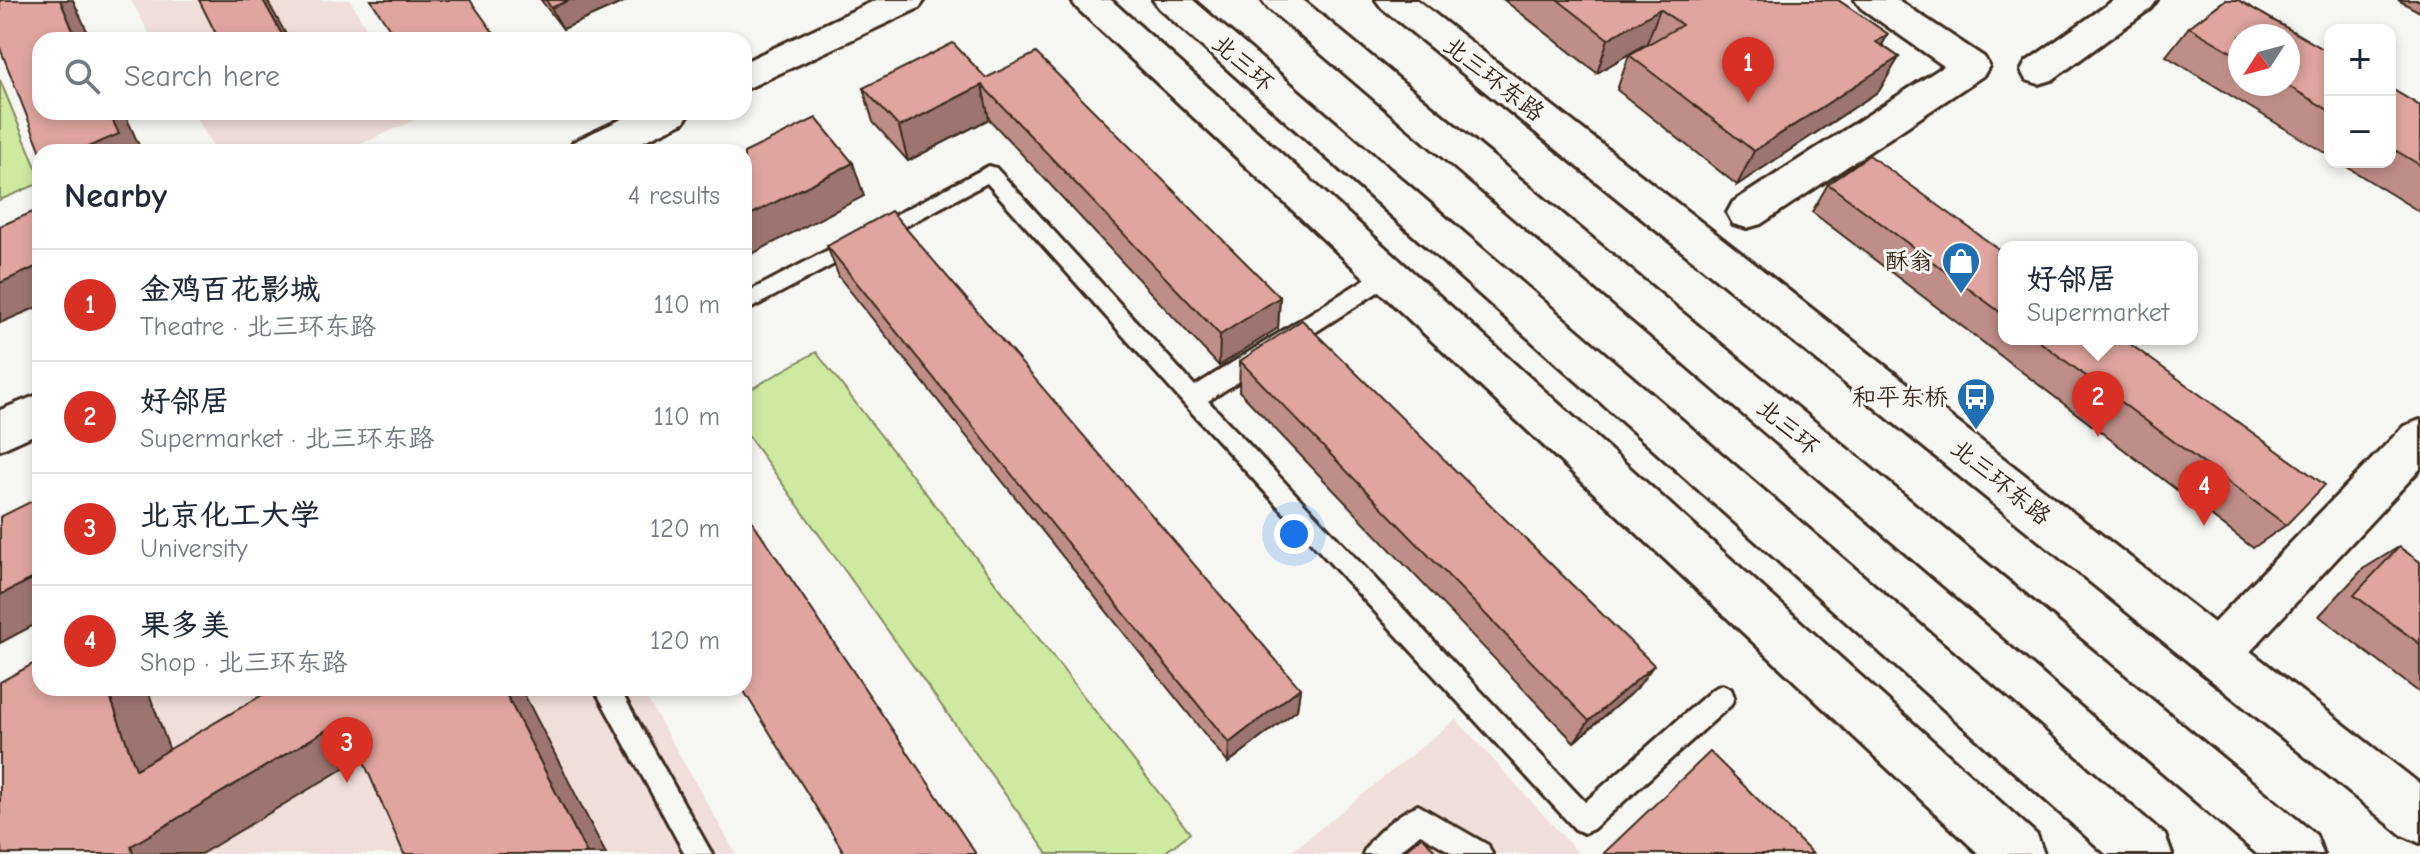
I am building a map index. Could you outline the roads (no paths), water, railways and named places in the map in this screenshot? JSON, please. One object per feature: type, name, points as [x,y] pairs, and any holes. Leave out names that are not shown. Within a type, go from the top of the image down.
[{"type":"main road","points":[[752,73],[907,0]]},
{"type":"main road","points":[[1089,0],[2018,854]]},
{"type":"main road","name":"北三环","points":[[1171,0],[2146,854]]},
{"type":"main road","name":"北三环","points":[[1280,0],[2297,854]]},
{"type":"main road","name":"北三环东路","points":[[1394,0],[2420,817]]},
{"type":"main road","points":[[1747,213],[1971,66],[1873,0]]},
{"type":"main road","points":[[2039,71],[2139,0]]},
{"type":"main road","points":[[604,144],[654,120]]},
{"type":"main road","points":[[0,431],[32,416]]},
{"type":"main road","points":[[2216,654],[2420,439]]},
{"type":"lane","points":[[752,300],[989,173],[1193,399],[1584,820],[1722,697]]},
{"type":"lane","points":[[1193,399],[1388,275]]},
{"type":"lane","points":[[610,696],[699,854]]},
{"type":"lane","points":[[1376,854],[1418,818],[1479,854]]},
{"type":"place","name":"金鸡百花影城","points":[[1748,103]]},
{"type":"place","name":"酥翁","points":[[1961,295]]},
{"type":"place","name":"和平东桥","points":[[1976,431]]},
{"type":"place","name":"好邻居","points":[[2098,437]]},
{"type":"place","name":"果多美","points":[[2204,526]]},
{"type":"place","name":"北京化工大学","points":[[347,783]]}]
